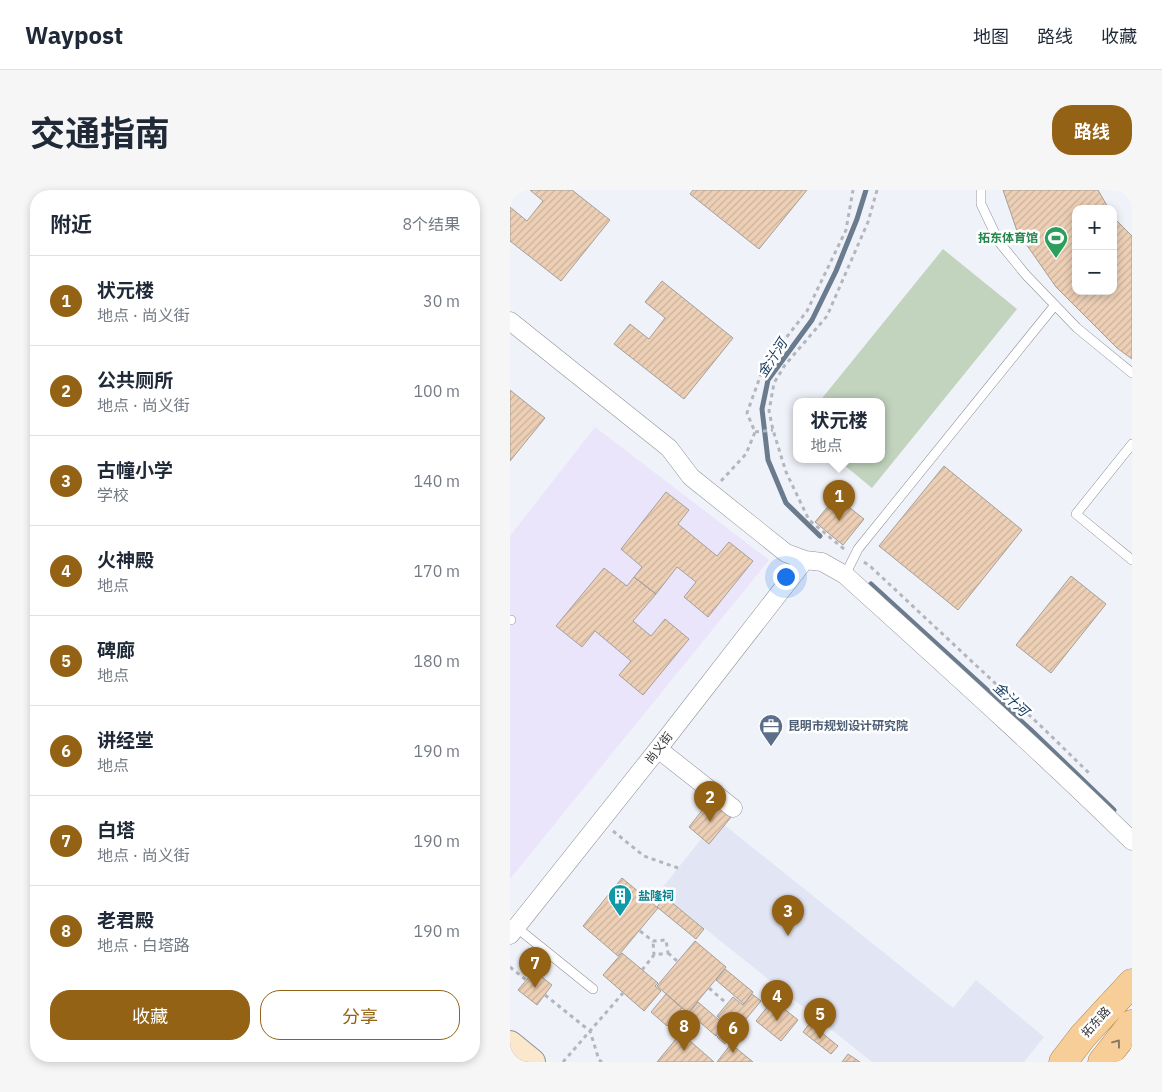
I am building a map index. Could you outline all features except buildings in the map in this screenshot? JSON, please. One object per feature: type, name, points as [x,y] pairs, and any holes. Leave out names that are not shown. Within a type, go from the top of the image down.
[{"type":"main road","name":"拓东路","points":[[1063,1062],[1083,1036],[1132,983]]},
{"type":"main road","points":[[1102,1062],[1132,1024]]},
{"type":"main road","points":[[510,1044],[532,1062]]},
{"type":"street","points":[[510,321],[669,448],[691,477],[786,553],[805,560],[822,562],[845,575],[1012,726],[1132,841]]},
{"type":"street","name":"尚义街","points":[[513,931],[601,822],[805,560]]},
{"type":"street","points":[[658,749],[733,808]]},
{"type":"lane","points":[[980,190],[982,204],[999,242],[1026,276],[1078,328],[1132,373]]},
{"type":"lane","points":[[845,575],[858,549],[1055,305]]},
{"type":"lane","points":[[1132,444],[1076,514],[1132,560]]},
{"type":"lane","points":[[513,931],[593,989]]},
{"type":"path","points":[[710,492],[746,454],[755,432],[748,413],[764,366],[807,311],[846,230],[852,190]]},
{"type":"path","points":[[877,190],[868,222],[827,316],[785,365],[774,383],[769,411],[786,472],[809,520],[842,548],[871,567],[1093,778]]},
{"type":"path","points":[[755,432],[774,430]]},
{"type":"path","points":[[601,822],[644,856],[678,868]]},
{"type":"path","points":[[640,931],[653,941],[666,940],[668,953],[677,961]]},
{"type":"path","points":[[642,970],[654,954],[653,941]]},
{"type":"path","points":[[654,954],[668,953]]},
{"type":"path","points":[[510,967],[526,980]]},
{"type":"path","points":[[709,988],[725,1002]]},
{"type":"path","points":[[564,1062],[623,993]]},
{"type":"path","points":[[545,995],[590,1031],[599,1060],[602,1062]]},
{"type":"shaded area","points":[[595,427],[769,560],[510,879],[510,536]]},
{"type":"shaded area","points":[[717,819],[953,1008],[976,980],[1044,1037],[1024,1062],[872,1062],[659,892]]},
{"type":"green space","points":[[943,249],[1017,309],[872,488],[842,463],[885,463],[885,398],[822,398]]},
{"type":"waterway","name":"金汁河","points":[[820,536],[786,503],[768,460],[762,409],[768,380],[812,320],[836,271],[857,219],[866,190]]},
{"type":"waterway","name":"金汁河","points":[[871,584],[1031,730],[1114,810]]},
{"type":"place","name":"拓东体育馆","points":[[1056,259]]},
{"type":"place","name":"状元楼","points":[[839,521]]},
{"type":"place","name":"昆明市规划设计研究院","points":[[771,747]]},
{"type":"place","name":"公共厕所","points":[[710,822]]},
{"type":"place","name":"盐隆祠","points":[[620,917]]},
{"type":"place","name":"古幢小学","points":[[788,936]]},
{"type":"place","name":"白塔","points":[[535,988]]},
{"type":"place","name":"火神殿","points":[[777,1021]]},
{"type":"place","name":"碑廊","points":[[820,1039]]},
{"type":"place","name":"老君殿","points":[[684,1051]]},
{"type":"place","name":"讲经堂","points":[[733,1053]]}]
